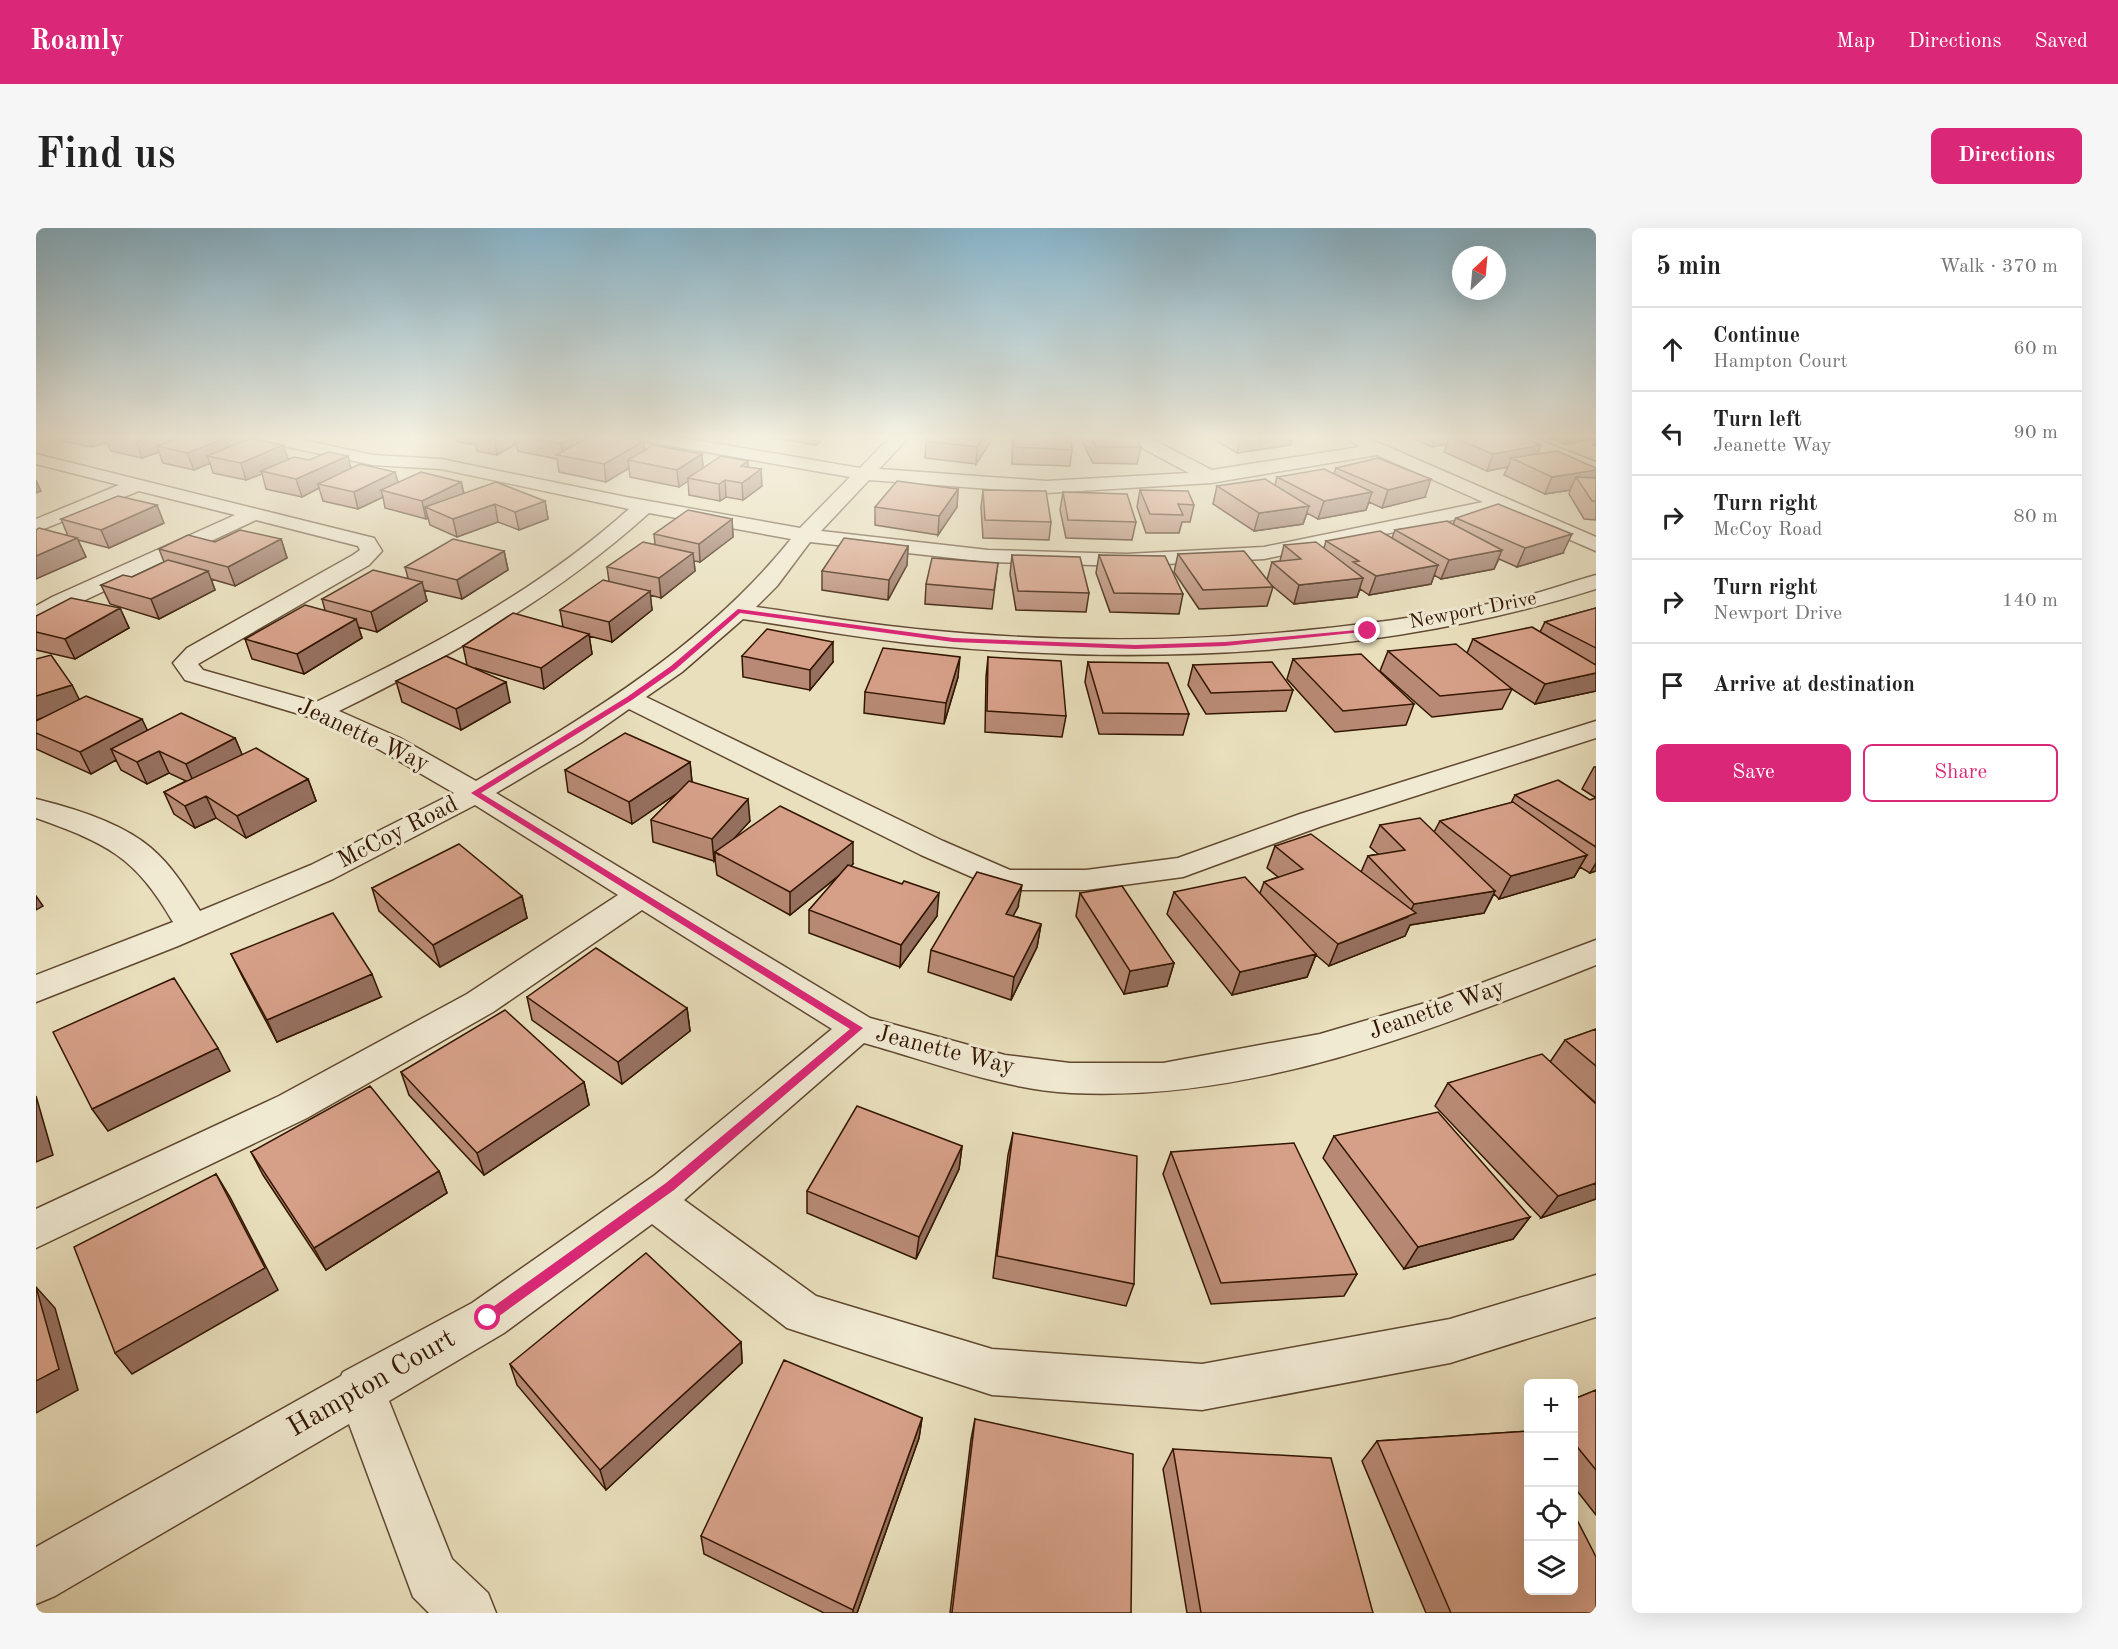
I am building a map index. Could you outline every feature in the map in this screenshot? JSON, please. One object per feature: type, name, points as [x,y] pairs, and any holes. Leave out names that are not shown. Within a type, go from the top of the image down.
[{"type":"street","points":[[36,526],[98,501]]},
{"type":"street","name":"Jeanette Way","points":[[206,501],[367,542],[371,551],[340,572],[196,653],[185,663],[194,675],[318,711],[390,744],[476,793],[858,1028],[1005,1069],[1070,1078],[1163,1078],[1320,1048],[1454,1007],[1596,952]]},
{"type":"street","points":[[619,501],[805,535],[988,556],[1126,560],[1264,553],[1502,504]]},
{"type":"street","name":"McCoy Road","points":[[36,989],[193,927],[322,872],[476,793],[629,699],[682,660],[768,581],[805,535],[838,501]]},
{"type":"street","points":[[1495,501],[1596,545]]},
{"type":"street","points":[[318,711],[416,665],[532,596],[604,546],[645,506]]},
{"type":"street","points":[[36,616],[60,602],[256,513]]},
{"type":"street","name":"Newport Drive","points":[[738,611],[953,640],[1146,647],[1225,644],[1368,631],[1510,607],[1596,582]]},
{"type":"street","points":[[629,699],[932,848],[1006,880],[1086,880],[1183,867],[1311,820],[1596,729]]},
{"type":"street","points":[[36,808],[86,826],[138,852],[175,896],[193,927]]},
{"type":"street","points":[[36,1229],[314,1096],[480,1003],[641,895]]},
{"type":"street","name":"Hampton Court","points":[[36,1577],[360,1389],[488,1318],[652,1200],[858,1028]]},
{"type":"street","points":[[652,1200],[803,1313],[992,1372],[1202,1387],[1450,1341],[1596,1296]]},
{"type":"street","points":[[360,1389],[432,1578],[468,1613]]},
{"type":"building","points":[[107,501],[138,501],[157,505],[101,530],[61,519]]},
{"type":"building","points":[[443,501],[545,501],[515,512],[495,504],[453,519],[425,507]]},
{"type":"building","points":[[880,501],[950,501],[939,516],[875,507]]},
{"type":"building","points":[[984,501],[1048,501],[1051,522],[985,520]]},
{"type":"building","points":[[1065,501],[1129,501],[1136,522],[1068,520]]},
{"type":"building","points":[[1144,501],[1192,501],[1194,505],[1178,504],[1183,515],[1150,514]]},
{"type":"building","points":[[1240,501],[1300,501],[1309,506],[1259,513]]},
{"type":"building","points":[[1498,504],[1572,534],[1525,548],[1456,518]]},
{"type":"building","points":[[688,510],[732,519],[699,544],[654,534]]},
{"type":"building","points":[[1447,521],[1502,550],[1449,560],[1395,530]]},
{"type":"building","points":[[39,528],[77,538],[36,556],[36,530]]},
{"type":"building","points":[[240,530],[281,539],[228,567],[159,549],[188,535],[215,542]]},
{"type":"building","points":[[1380,531],[1438,565],[1376,576],[1353,562],[1359,561],[1326,541]]},
{"type":"building","points":[[844,538],[908,546],[889,580],[822,571]]},
{"type":"building","points":[[453,539],[504,551],[457,580],[405,567]]},
{"type":"building","points":[[643,542],[693,553],[659,578],[607,567]]},
{"type":"building","points":[[1316,542],[1363,578],[1299,585],[1272,562],[1301,559],[1284,545]]},
{"type":"building","points":[[1244,551],[1273,587],[1203,590],[1178,554]]},
{"type":"building","points":[[1012,555],[1080,557],[1089,593],[1018,591]]},
{"type":"building","points":[[1099,555],[1165,556],[1183,594],[1114,593]]},
{"type":"building","points":[[932,558],[998,563],[994,590],[926,584]]},
{"type":"building","points":[[168,560],[208,571],[151,599],[101,585],[123,575],[132,577]]},
{"type":"building","points":[[373,570],[422,582],[371,612],[322,599]]},
{"type":"building","points":[[603,580],[650,591],[609,622],[560,610]]},
{"type":"building","points":[[71,598],[120,608],[65,639],[36,632],[36,616]]},
{"type":"building","points":[[305,605],[356,619],[297,654],[245,639]]},
{"type":"building","points":[[1596,608],[1596,648],[1545,622]]},
{"type":"building","points":[[513,613],[589,634],[541,668],[463,646]]},
{"type":"building","points":[[1532,627],[1596,665],[1596,673],[1545,684],[1473,639]]},
{"type":"building","points":[[767,629],[833,642],[810,670],[742,656]]},
{"type":"building","points":[[1456,644],[1512,689],[1440,696],[1388,651]]},
{"type":"building","points":[[883,648],[960,657],[946,703],[865,692]]},
{"type":"building","points":[[1361,654],[1414,704],[1343,711],[1293,659]]},
{"type":"building","points":[[51,655],[72,685],[36,696],[36,659]]},
{"type":"building","points":[[446,656],[506,682],[456,709],[396,681]]},
{"type":"building","points":[[988,657],[1061,661],[1066,716],[987,711]]},
{"type":"building","points":[[1088,662],[1168,663],[1189,714],[1103,713]]},
{"type":"building","points":[[1272,662],[1293,690],[1211,693],[1193,665]]},
{"type":"building","points":[[86,696],[142,719],[80,752],[36,733],[36,721]]},
{"type":"building","points":[[181,713],[235,738],[186,764],[159,751],[137,762],[111,749]]},
{"type":"building","points":[[625,733],[690,762],[629,802],[565,770]]},
{"type":"building","points":[[256,748],[308,779],[237,816],[206,796],[185,806],[164,792]]},
{"type":"building","points":[[1558,780],[1590,800],[1596,798],[1596,847],[1515,795]]},
{"type":"building","points":[[689,781],[748,799],[712,839],[651,820]]},
{"type":"building","points":[[1513,802],[1587,855],[1511,876],[1440,821]]},
{"type":"building","points":[[780,806],[853,842],[790,892],[715,852]]},
{"type":"building","points":[[1420,818],[1495,891],[1414,904],[1368,856],[1405,850],[1380,825]]},
{"type":"building","points":[[1311,834],[1416,913],[1338,944],[1264,882],[1303,869],[1275,846]]},
{"type":"building","points":[[459,844],[522,896],[433,945],[372,888]]},
{"type":"building","points":[[848,865],[902,884],[904,881],[939,893],[901,945],[809,910]]},
{"type":"building","points":[[977,872],[1022,885],[1006,914],[1041,924],[1014,977],[931,950]]},
{"type":"building","points":[[1245,877],[1316,954],[1240,972],[1174,892]]},
{"type":"building","points":[[1122,886],[1174,963],[1130,971],[1080,893]]},
{"type":"building","points":[[333,913],[372,974],[267,1020],[231,954]]},
{"type":"building","points":[[596,948],[687,1008],[618,1062],[527,997]]},
{"type":"building","points":[[174,978],[218,1048],[92,1109],[53,1032]]},
{"type":"building","points":[[505,1010],[584,1082],[477,1153],[401,1072]]},
{"type":"building","points":[[1596,1029],[1596,1066],[1565,1040]]},
{"type":"building","points":[[1542,1054],[1596,1104],[1596,1183],[1558,1196],[1448,1083]]},
{"type":"building","points":[[370,1086],[439,1171],[314,1248],[251,1152]]},
{"type":"building","points":[[857,1106],[962,1146],[919,1237],[807,1191]]},
{"type":"building","points":[[1438,1112],[1530,1217],[1418,1247],[1334,1136]]},
{"type":"building","points":[[1013,1133],[1137,1156],[1134,1284],[997,1256]]},
{"type":"building","points":[[1294,1143],[1357,1274],[1221,1283],[1171,1152]]},
{"type":"building","points":[[216,1174],[265,1268],[115,1353],[74,1247]]},
{"type":"building","points":[[646,1253],[741,1342],[600,1470],[510,1364]]},
{"type":"building","points":[[36,1287],[59,1369],[36,1381]]},
{"type":"building","points":[[784,1360],[922,1418],[853,1610],[701,1536]]},
{"type":"building","points":[[1596,1390],[1596,1470],[1578,1448],[1578,1397]]},
{"type":"building","points":[[975,1419],[1133,1454],[1131,1613],[952,1613]]},
{"type":"building","points":[[1524,1431],[1524,1595],[1578,1595],[1578,1522],[1596,1557],[1596,1613],[1451,1613],[1377,1441]]},
{"type":"building","points":[[1173,1449],[1331,1458],[1373,1613],[1201,1613]]},
{"type":"route","points":[[488,1318],[670,1187],[858,1028],[476,793],[629,699],[701,645],[738,611],[953,640],[1135,647],[1225,644],[1368,631]]}]
